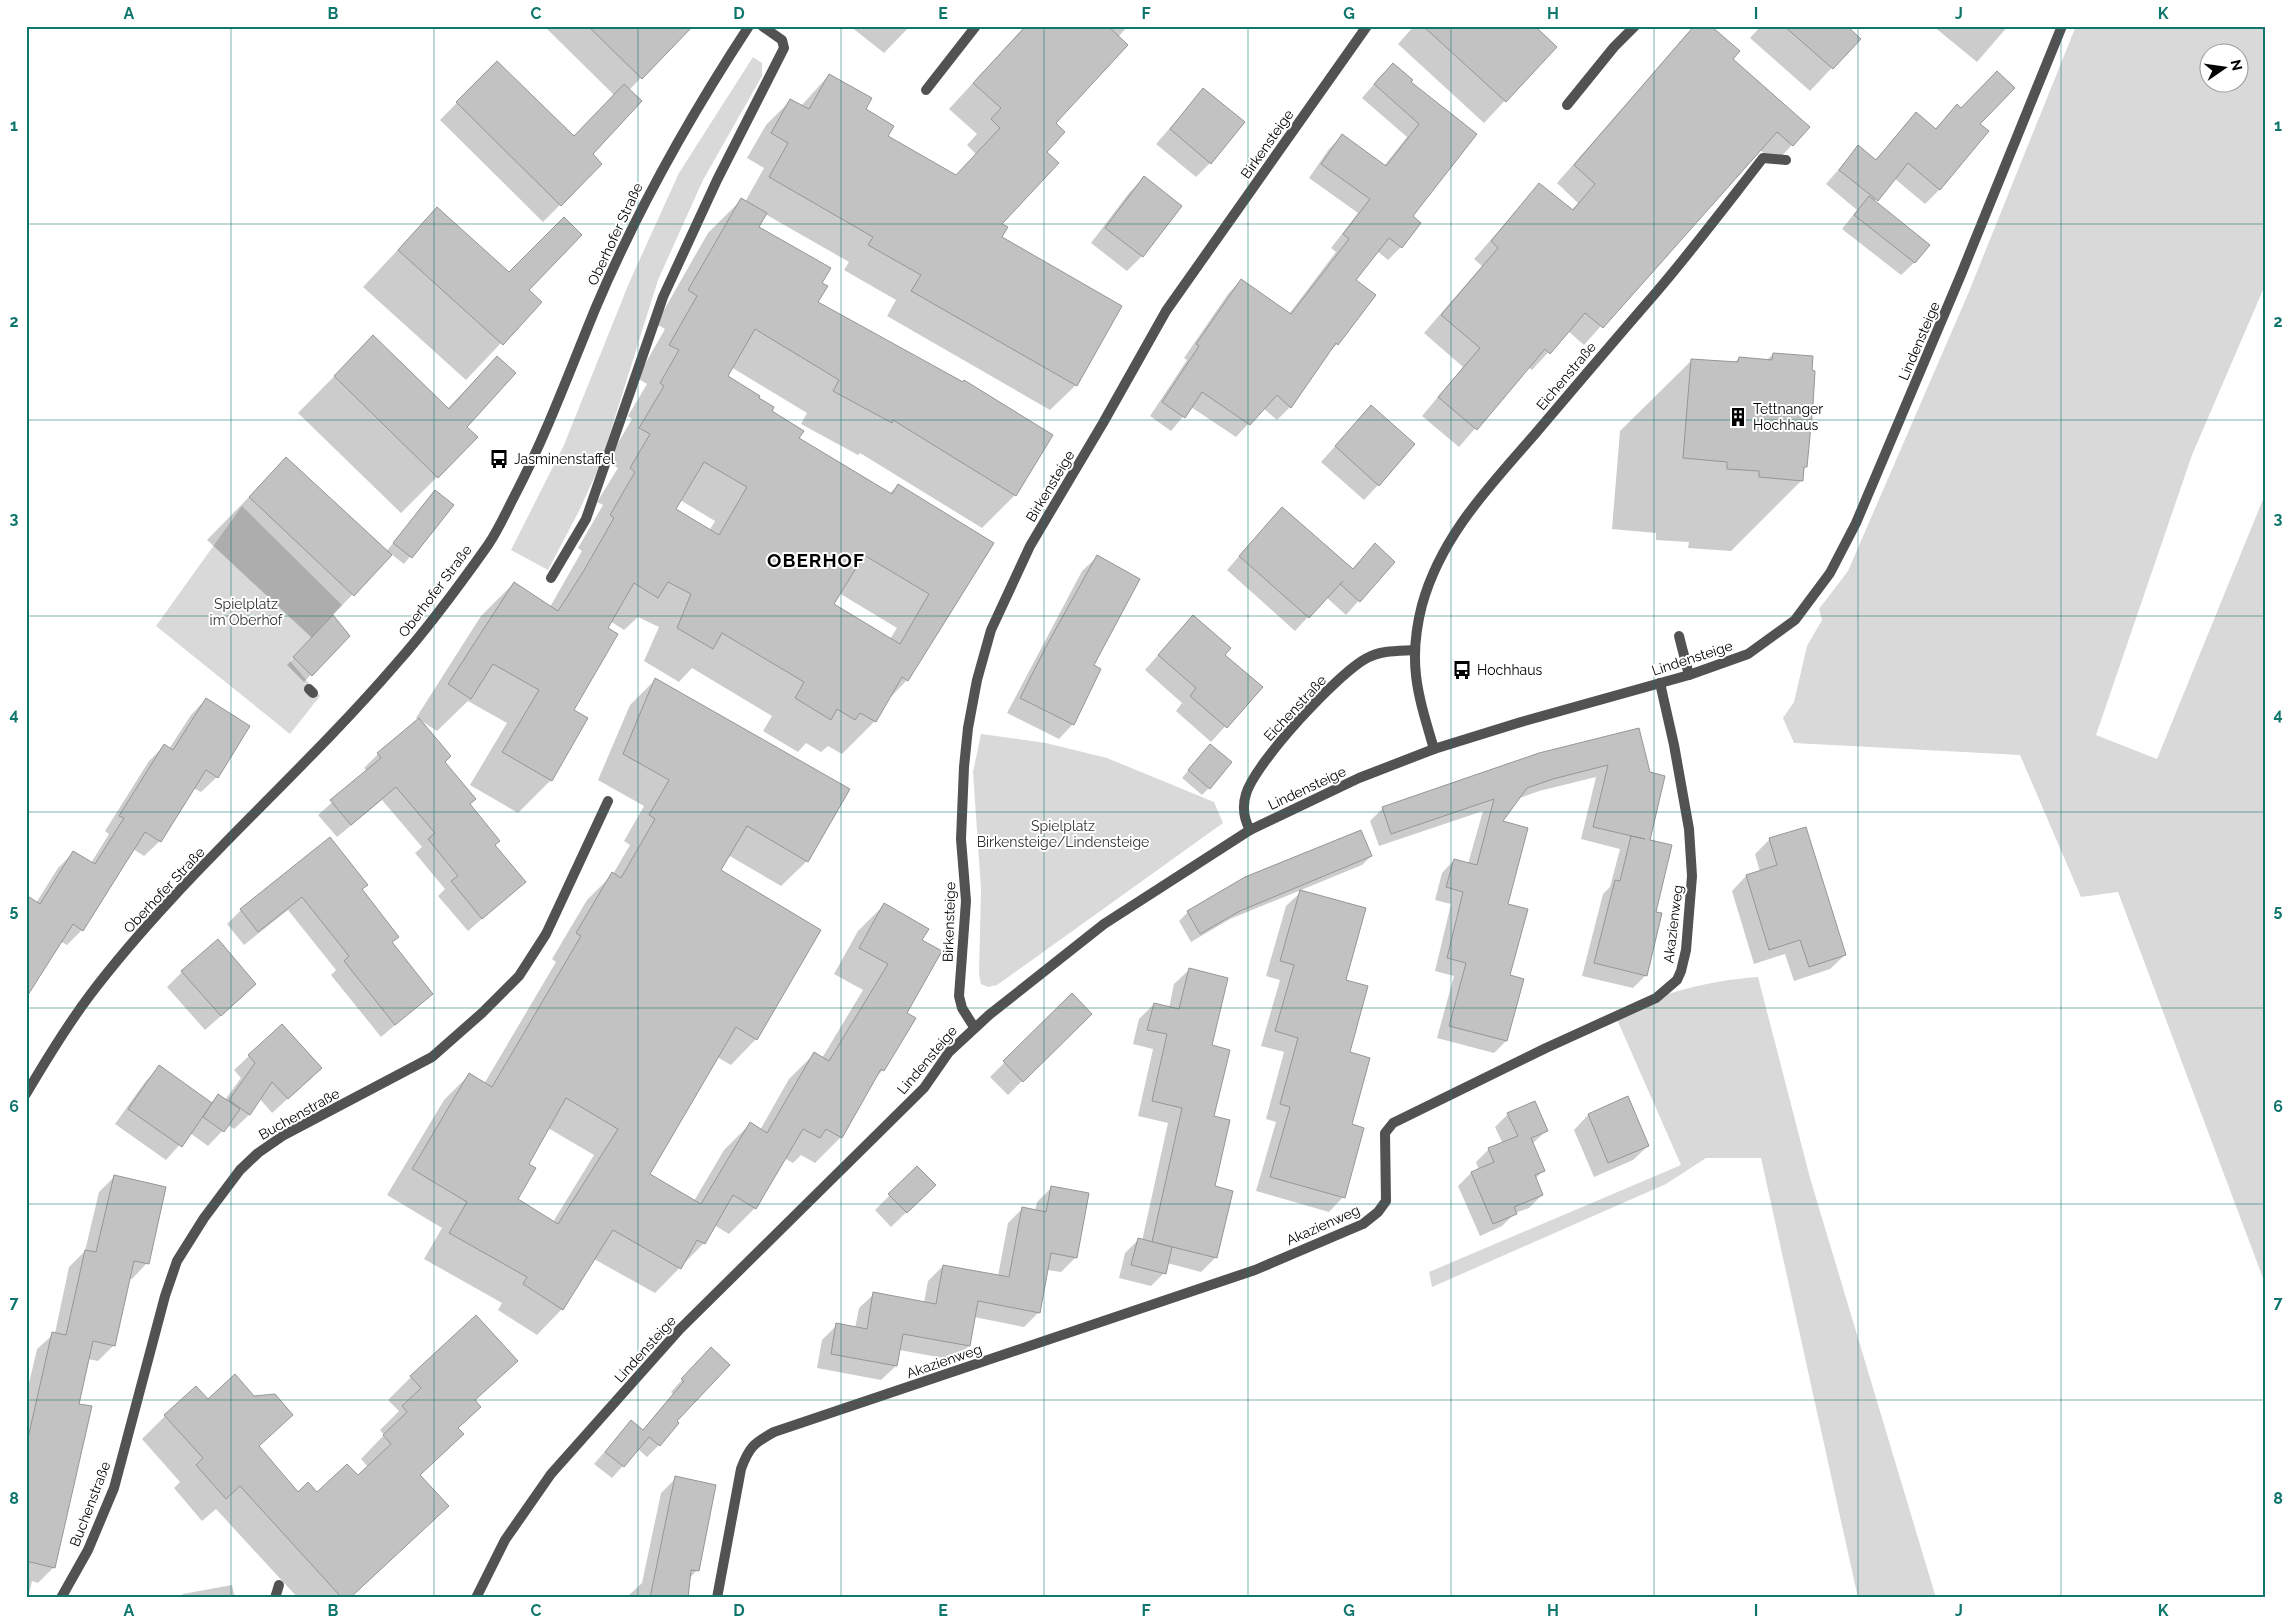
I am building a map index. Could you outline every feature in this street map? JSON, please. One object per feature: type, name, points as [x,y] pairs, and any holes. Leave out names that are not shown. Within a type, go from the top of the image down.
[{"type":"street","name":"Oberhofer Straße","points":[[26,1094],[58,1040],[127,950],[193,876],[294,774],[397,664],[452,594],[491,540],[557,406],[597,306],[634,222],[665,162],[707,89],[749,26]]},
{"type":"street","points":[[551,578],[586,519],[663,297],[717,180],[784,48],[782,40],[762,26]]},
{"type":"street","points":[[926,90],[976,26]]},
{"type":"street","name":"Birkensteige","points":[[974,1027],[962,1008],[958,996],[966,901],[962,840],[964,767],[968,728],[977,680],[991,630],[1030,546],[1103,423],[1166,310],[1367,26]]},
{"type":"street","points":[[1567,105],[1614,47],[1635,26]]},
{"type":"street","name":"Lindensteige","points":[[476,1598],[505,1540],[551,1474],[680,1329],[924,1088],[949,1052],[974,1027],[1104,924],[1250,830],[1359,778],[1434,749],[1520,722],[1690,675],[1748,654],[1795,620],[1830,573],[1856,523],[1941,323],[2062,26]]},
{"type":"street","name":"Eichenstraße","points":[[1434,749],[1414,674],[1415,650],[1422,605],[1453,532],[1473,506],[1676,270],[1763,158],[1786,160]]},
{"type":"street","points":[[1679,636],[1690,675]]},
{"type":"street","name":"Eichenstraße","points":[[1250,830],[1244,820],[1246,793],[1255,773],[1288,731],[1349,671],[1366,658],[1380,652],[1415,650]]},
{"type":"street","name":"Akazienweg","points":[[717,1598],[741,1469],[747,1452],[754,1444],[774,1432],[1255,1270],[1363,1224],[1378,1212],[1386,1201],[1385,1133],[1393,1123],[1546,1048],[1656,998],[1670,987],[1681,971],[1686,950],[1692,876],[1689,829],[1674,745],[1660,683]]},
{"type":"street","name":"Buchenstraße","points":[[61,1598],[88,1550],[114,1488],[168,1287],[177,1261],[204,1218],[240,1170],[258,1153],[284,1135],[432,1056],[482,1013],[519,976],[546,934],[608,801]]},
{"type":"street","points":[[276,1598],[279,1585]]},
{"type":"green space","points":[[2076,26],[2266,26],[2266,283],[2192,455],[2096,735],[2157,759],[2266,492],[2266,1286],[2118,892],[2081,897],[2020,755],[1794,743],[1783,718],[1794,702],[1807,646],[1822,620],[1819,609],[1848,571],[1968,294]]},
{"type":"green space","points":[[753,57],[762,63],[762,76],[703,180],[658,280],[600,465],[579,511],[548,570],[511,550],[564,445],[629,283],[679,173]]},
{"type":"green space","name":"Spielplatz im Oberhof","points":[[242,506],[342,605],[290,661],[320,696],[290,734],[156,626]]},
{"type":"green space","name":"Spielplatz Birkensteige/Lindensteige","points":[[981,734],[1046,743],[1107,758],[1214,802],[1223,823],[997,985],[988,987],[981,984],[979,974],[981,889],[973,772]]},
{"type":"green space","points":[[1758,977],[1810,1178],[1936,1598],[1858,1598],[1761,1158],[1706,1158],[1666,1184],[1432,1287],[1429,1272],[1681,1165],[1615,1015],[1650,1000],[1685,989]]},
{"type":"building","points":[[588,26],[693,26],[642,79]]},
{"type":"building","points":[[1026,26],[1108,26],[1128,45],[1056,123],[1065,132],[1047,152],[1059,163],[1002,224],[1008,227],[1002,237],[1122,306],[1077,386],[911,291],[921,275],[868,245],[873,237],[769,177],[788,143],[771,133],[790,99],[809,109],[829,74],[872,98],[866,109],[894,126],[888,136],[956,175],[1000,128],[991,119],[1001,108],[973,83]]},
{"type":"building","points":[[1423,26],[1535,26],[1557,47],[1506,102]]},
{"type":"building","points":[[1694,26],[1711,26],[1740,51],[1733,59],[1810,127],[1793,146],[1777,132],[1603,328],[1585,313],[1550,354],[1545,349],[1477,430],[1438,397],[1480,348],[1441,315],[1498,248],[1491,241],[1539,183],[1573,210],[1595,184],[1574,165]]},
{"type":"building","points":[[1784,26],[1847,26],[1861,39],[1833,69]]},
{"type":"building","points":[[497,61],[574,136],[624,84],[642,101],[593,154],[602,164],[561,206],[456,102]]},
{"type":"building","points":[[1393,63],[1413,80],[1411,82],[1477,134],[1413,216],[1421,223],[1402,248],[1389,238],[1356,280],[1376,295],[1338,345],[1336,343],[1291,408],[1277,395],[1250,425],[1202,392],[1185,418],[1162,402],[1199,346],[1196,344],[1241,279],[1291,314],[1349,239],[1343,234],[1370,199],[1321,164],[1342,134],[1386,166],[1419,124],[1374,84]]},
{"type":"building","points":[[1997,71],[2015,88],[1980,124],[1989,131],[1940,190],[1908,163],[1878,201],[1839,170],[1858,145],[1876,160],[1916,112],[1936,129],[1957,104],[1961,108]]},
{"type":"building","points":[[1203,88],[1245,122],[1211,164],[1170,129]]},
{"type":"building","points":[[1144,176],[1182,206],[1143,257],[1105,228]]},
{"type":"building","points":[[1869,196],[1930,245],[1915,263],[1854,215]]},
{"type":"building","points":[[741,198],[767,213],[759,227],[831,268],[822,283],[828,286],[818,302],[963,382],[964,380],[1053,435],[1016,496],[893,420],[892,423],[833,391],[839,380],[755,329],[728,376],[774,407],[772,411],[804,431],[799,438],[892,494],[898,484],[994,543],[908,681],[902,677],[876,722],[860,713],[855,720],[837,709],[831,720],[795,698],[804,682],[722,633],[713,649],[677,628],[691,594],[668,582],[658,598],[634,583],[608,628],[618,634],[574,710],[588,718],[552,781],[502,752],[539,690],[493,664],[471,699],[448,684],[514,582],[558,611],[583,572],[614,518],[610,515],[635,472],[630,468],[650,434],[639,428],[664,386],[660,383],[679,350],[669,345],[697,296],[688,290]],"holes":[[[704,462],[747,487],[719,535],[676,509]],[[864,555],[929,594],[900,644],[834,604]]]},
{"type":"building","points":[[437,207],[509,272],[564,217],[582,235],[529,290],[542,302],[503,345],[398,250]]},
{"type":"building","points":[[373,335],[449,409],[497,356],[516,373],[467,427],[478,437],[438,478],[334,376]]},
{"type":"building","name":"Tettnanger Hochhaus","points":[[1773,353],[1813,356],[1812,370],[1815,371],[1813,405],[1807,467],[1804,467],[1803,481],[1759,477],[1759,471],[1727,469],[1727,462],[1683,458],[1691,359],[1738,362],[1739,357],[1772,360]]},
{"type":"building","points":[[1371,405],[1415,444],[1379,486],[1335,446]]},
{"type":"building","points":[[286,457],[392,555],[354,596],[249,497]]},
{"type":"building","points":[[435,490],[454,505],[412,558],[393,543]]},
{"type":"building","points":[[1282,507],[1353,569],[1375,543],[1395,562],[1360,602],[1340,584],[1309,618],[1239,556]]},
{"type":"building","points":[[1097,555],[1140,579],[1094,665],[1101,669],[1074,725],[1020,698]]},
{"type":"building","points":[[333,615],[350,636],[312,676],[293,657]]},
{"type":"building","points":[[1193,615],[1231,648],[1225,655],[1263,687],[1227,728],[1190,696],[1196,688],[1158,655]]},
{"type":"building","points":[[655,678],[850,789],[808,862],[747,826],[721,870],[821,930],[757,1040],[736,1027],[650,1174],[701,1204],[750,1122],[767,1133],[814,1052],[829,1061],[888,964],[859,948],[884,903],[929,929],[922,940],[942,951],[907,1013],[916,1018],[884,1071],[881,1069],[842,1138],[826,1129],[820,1138],[803,1129],[756,1209],[733,1195],[705,1244],[697,1240],[681,1269],[613,1230],[563,1310],[523,1284],[527,1277],[449,1233],[467,1202],[412,1169],[469,1073],[492,1087],[581,936],[576,933],[612,872],[621,878],[655,819],[649,815],[669,780],[623,754]],"holes":[[[566,1098],[618,1129],[558,1224],[518,1199],[536,1168],[529,1164]]]},
{"type":"building","points":[[206,698],[250,726],[218,778],[206,770],[161,842],[145,832],[83,931],[73,924],[26,998],[26,895],[40,904],[73,851],[95,864],[124,818],[119,816],[164,744],[173,750]]},
{"type":"building","points":[[419,718],[451,756],[445,762],[476,799],[470,804],[500,841],[495,845],[526,882],[482,919],[451,881],[458,876],[428,839],[435,833],[396,787],[351,825],[330,800],[381,758],[377,753]]},
{"type":"building","points":[[1639,728],[1650,772],[1665,776],[1650,840],[1672,845],[1656,912],[1662,913],[1647,976],[1594,963],[1615,880],[1620,881],[1631,836],[1645,839],[1593,827],[1608,765],[1553,779],[1527,788],[1503,821],[1528,828],[1508,904],[1528,909],[1510,975],[1524,979],[1507,1041],[1449,1026],[1466,963],[1447,958],[1463,892],[1446,887],[1454,859],[1477,865],[1494,799],[1391,834],[1382,807],[1539,753]]},
{"type":"building","points":[[1210,744],[1232,762],[1210,789],[1188,770]]},
{"type":"building","points":[[1806,827],[1846,955],[1809,967],[1800,940],[1769,950],[1746,875],[1777,865],[1769,838]]},
{"type":"building","points":[[1361,830],[1372,856],[1240,911],[1200,934],[1187,911],[1245,877]]},
{"type":"building","points":[[330,837],[368,885],[362,889],[399,937],[392,942],[433,994],[395,1025],[344,961],[349,956],[302,897],[258,932],[240,909]]},
{"type":"building","points":[[1300,890],[1366,908],[1346,980],[1368,986],[1350,1052],[1370,1058],[1352,1124],[1364,1128],[1345,1198],[1270,1177],[1290,1107],[1280,1104],[1298,1038],[1275,1031],[1294,965],[1280,961]]},
{"type":"building","points":[[218,939],[256,984],[221,1016],[181,971]]},
{"type":"building","points":[[1189,968],[1228,978],[1212,1045],[1230,1050],[1214,1116],[1230,1120],[1215,1186],[1233,1191],[1217,1258],[1152,1242],[1182,1108],[1152,1101],[1167,1034],[1147,1030],[1154,1003],[1179,1009]]},
{"type":"building","points":[[1072,993],[1092,1014],[1023,1082],[1003,1061]]},
{"type":"building","points":[[282,1024],[322,1068],[288,1099],[272,1082],[250,1115],[229,1100],[255,1063],[248,1055]]},
{"type":"building","points":[[159,1065],[212,1103],[182,1147],[128,1109]]},
{"type":"building","points":[[218,1094],[240,1109],[224,1132],[203,1117]]},
{"type":"building","points":[[1628,1096],[1649,1146],[1608,1163],[1588,1114]]},
{"type":"building","points":[[1535,1101],[1548,1131],[1531,1138],[1545,1171],[1535,1175],[1543,1195],[1514,1207],[1517,1214],[1493,1224],[1471,1172],[1494,1162],[1488,1148],[1518,1136],[1507,1113]]},
{"type":"building","points":[[917,1166],[936,1185],[907,1213],[888,1194]]},
{"type":"building","points":[[114,1175],[166,1187],[149,1264],[134,1261],[115,1346],[93,1341],[79,1404],[92,1406],[55,1568],[26,1561],[26,1447],[52,1332],[66,1335],[85,1250],[96,1252]]},
{"type":"building","points":[[1051,1186],[1089,1193],[1077,1258],[1051,1253],[1040,1313],[978,1301],[970,1346],[903,1334],[897,1366],[831,1354],[836,1323],[867,1329],[873,1292],[936,1304],[943,1265],[1009,1277],[1022,1207],[1046,1212]]},
{"type":"building","points":[[1138,1238],[1172,1247],[1166,1274],[1131,1265]]},
{"type":"building","points":[[476,1315],[518,1361],[475,1400],[481,1407],[458,1428],[464,1434],[420,1475],[449,1506],[350,1598],[342,1598],[240,1486],[226,1499],[196,1465],[203,1458],[164,1415],[196,1386],[208,1399],[235,1374],[254,1396],[275,1394],[293,1415],[259,1446],[298,1492],[308,1482],[317,1492],[347,1464],[358,1475],[391,1444],[383,1435],[407,1412],[402,1406],[421,1388],[410,1376]]},
{"type":"building","points":[[711,1347],[730,1365],[677,1421],[679,1423],[660,1446],[649,1437],[624,1467],[605,1452],[631,1420],[643,1430],[684,1381],[681,1379]]},
{"type":"building","points":[[675,1476],[716,1485],[699,1571],[691,1570],[688,1598],[650,1598]]},
{"type":"place","name":"Tettnanger Hochhaus","points":[[1738,417]]},
{"type":"place","name":"Jasminenstaffel","points":[[499,459]]},
{"type":"place","name":"Hochhaus","points":[[1462,670]]},
{"type":"district","name":"OBERHOF","points":[[816,560]]}]
